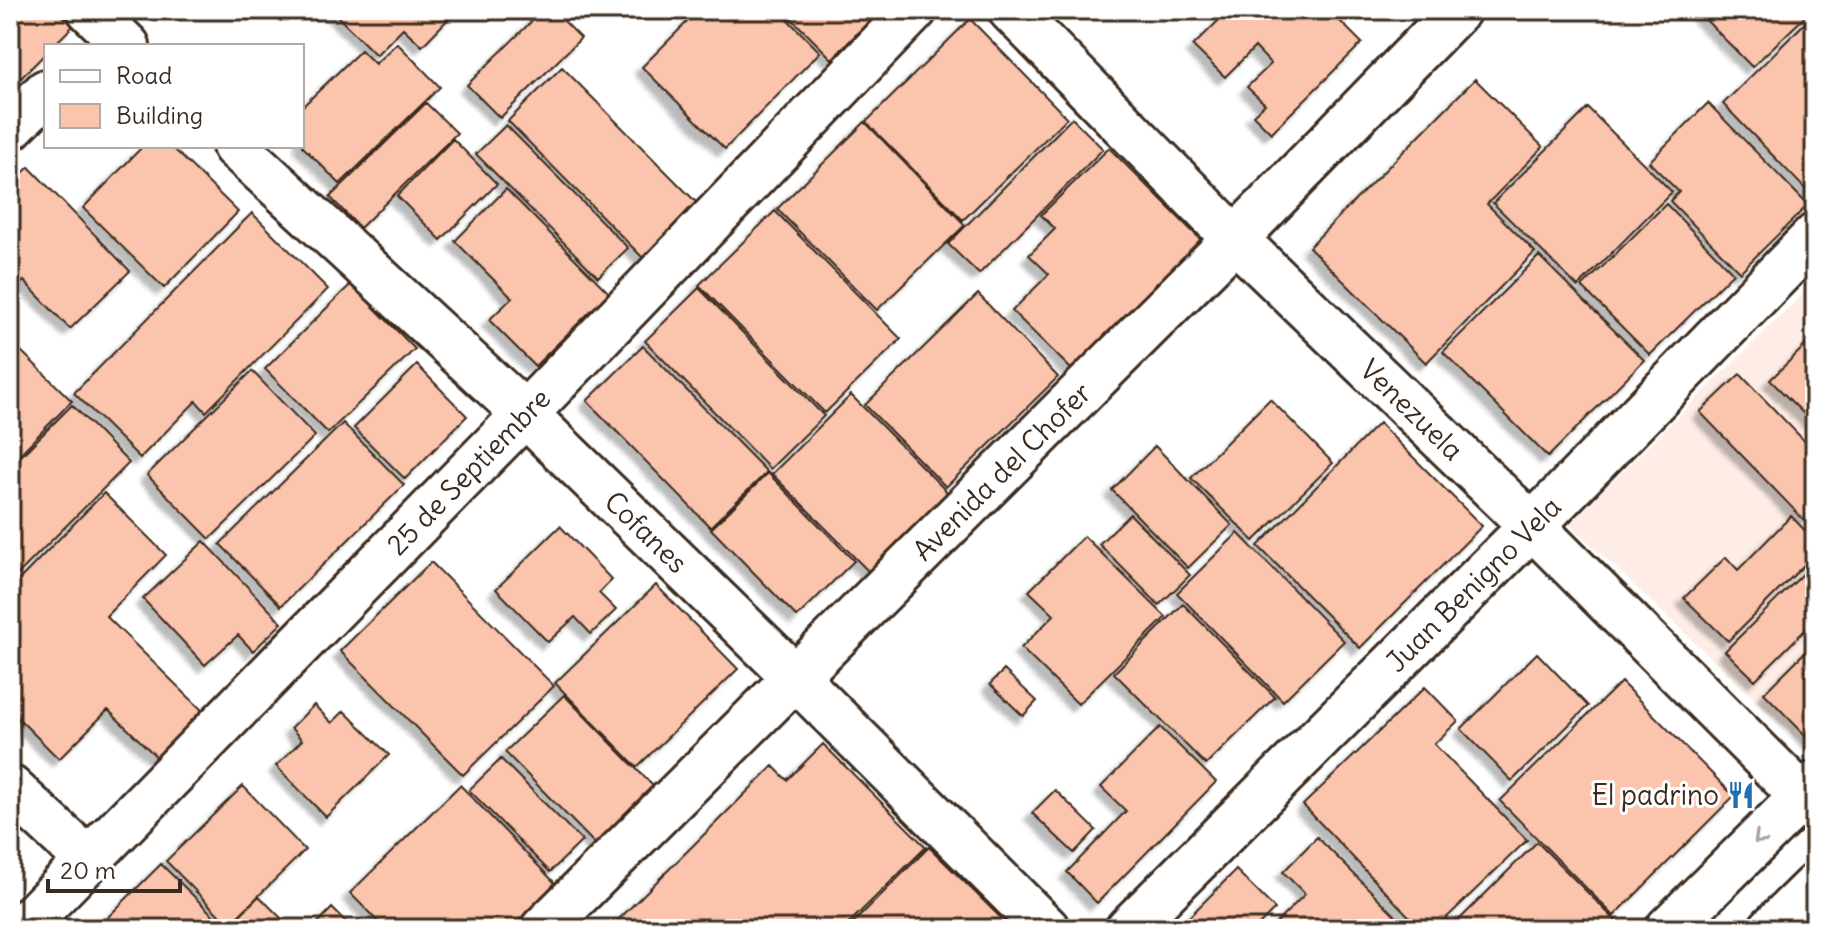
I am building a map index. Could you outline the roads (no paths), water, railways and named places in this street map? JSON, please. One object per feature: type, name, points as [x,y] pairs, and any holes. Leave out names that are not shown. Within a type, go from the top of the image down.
[{"type":"street","name":"25 de Septiembre","points":[[41,922],[87,859],[525,414],[914,10]]},
{"type":"street","name":"Venezuela","points":[[1011,10],[1235,239],[1811,797]]},
{"type":"street","name":"Avenida del Chofer","points":[[543,929],[797,679],[1458,10]]},
{"type":"street","points":[[10,128],[44,94]]},
{"type":"street","name":"Cofanes","points":[[237,148],[525,414],[1047,929]]},
{"type":"street","name":"Juan Benigno Vela","points":[[1128,929],[1532,526],[1815,236]]},
{"type":"street","points":[[10,788],[87,859]]},
{"type":"street","points":[[1668,929],[1811,797]]},
{"type":"street","points":[[1771,929],[1815,886]]},
{"type":"place","name":"El padrino","points":[[1741,795]]}]
